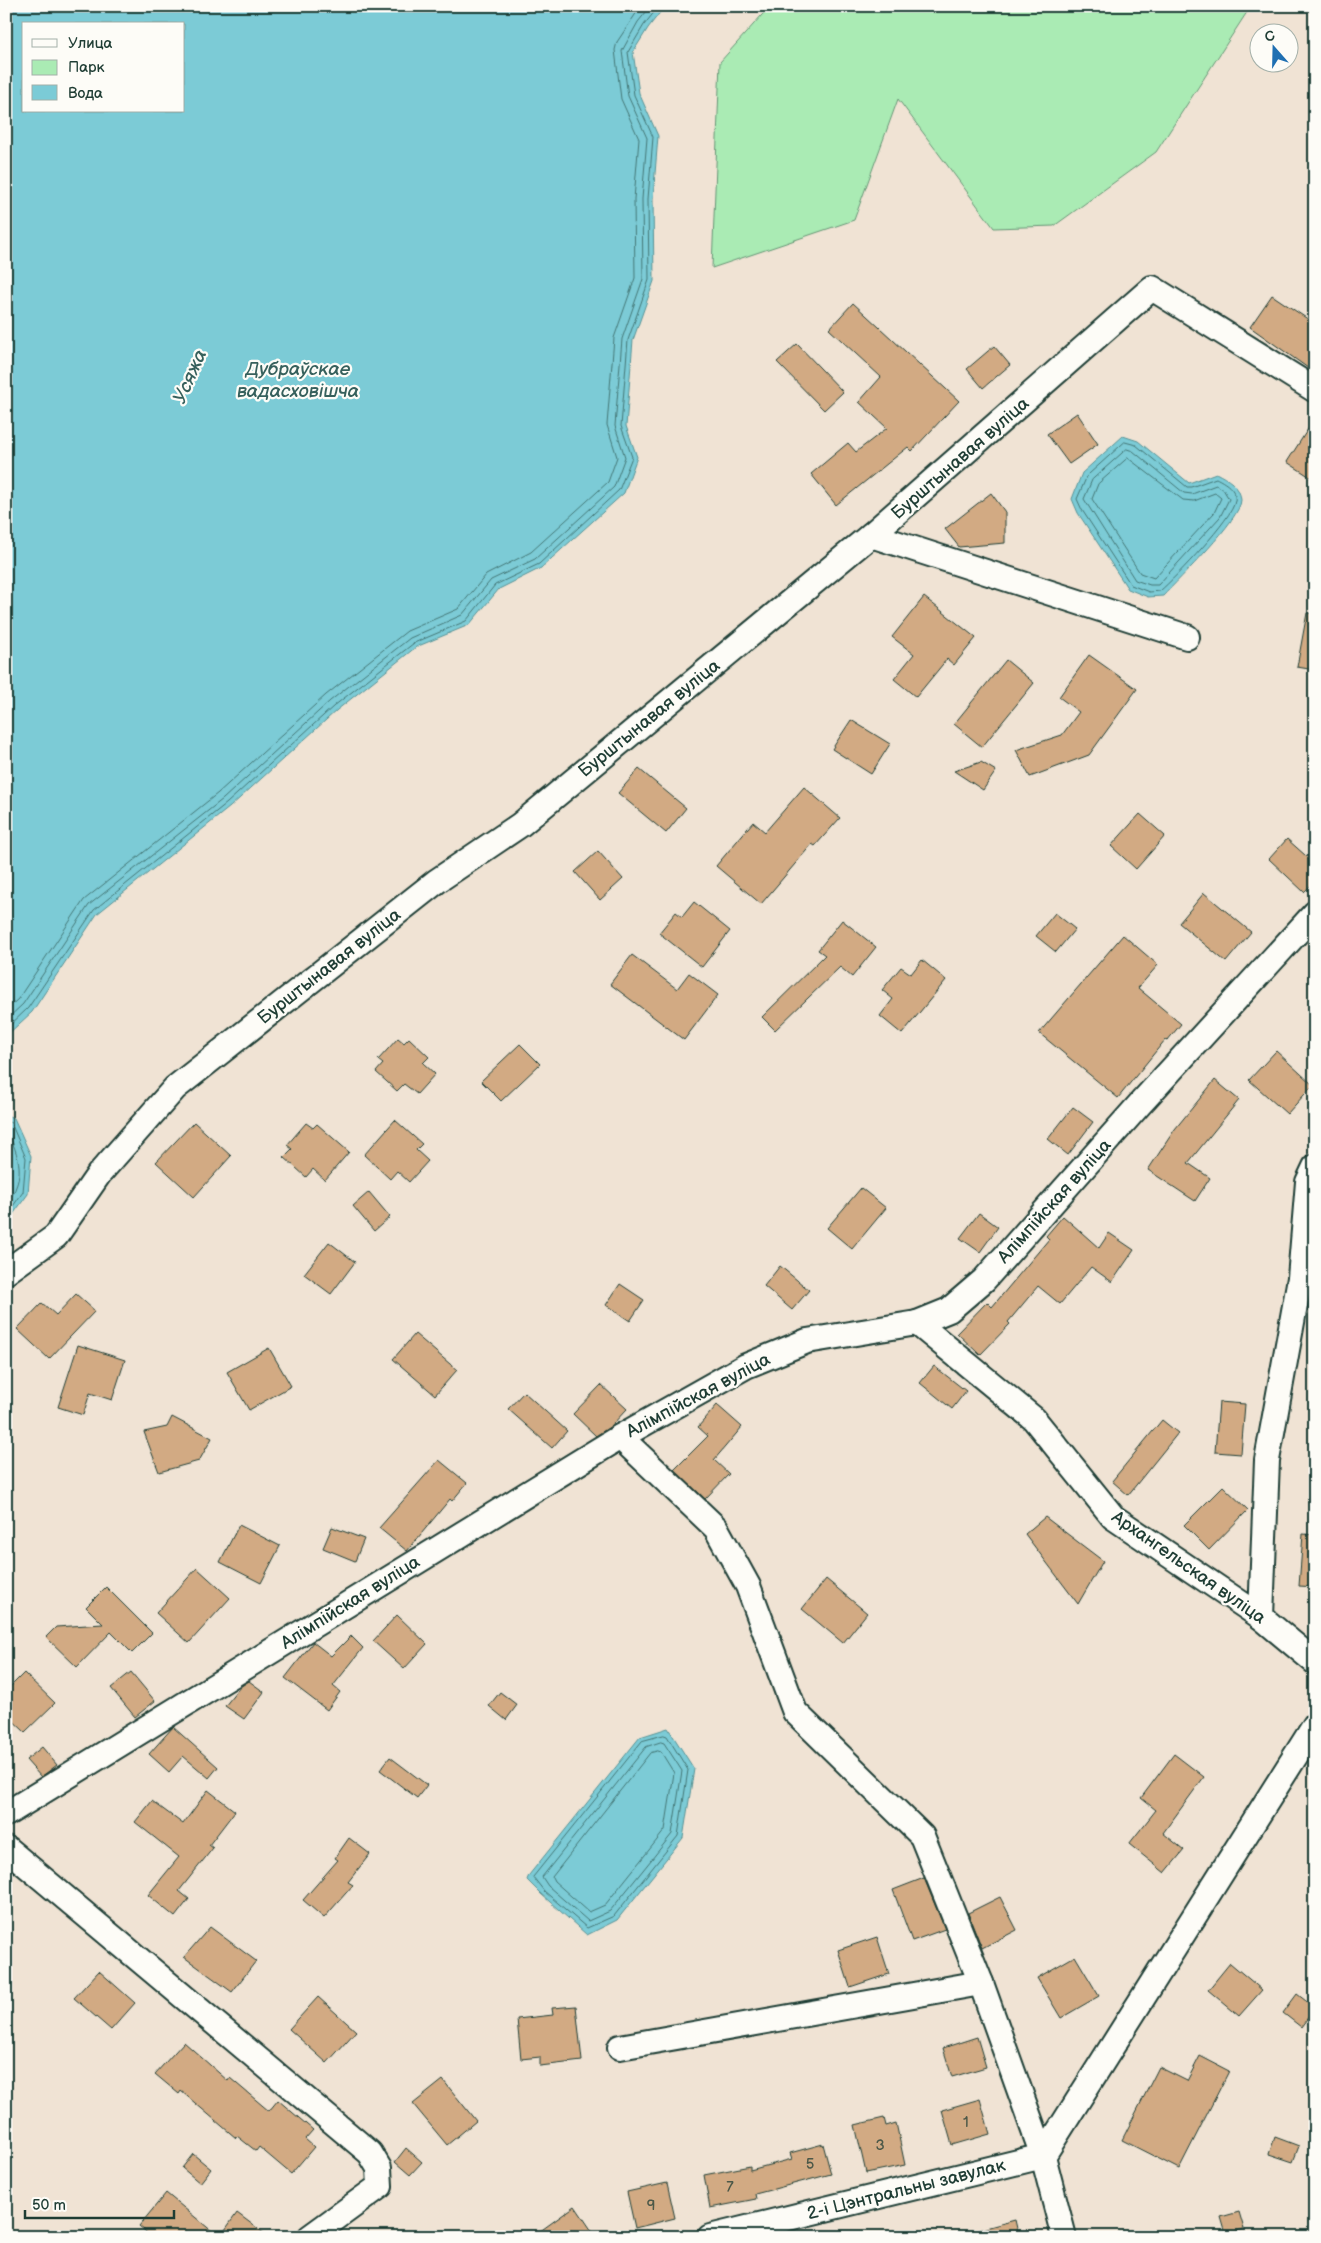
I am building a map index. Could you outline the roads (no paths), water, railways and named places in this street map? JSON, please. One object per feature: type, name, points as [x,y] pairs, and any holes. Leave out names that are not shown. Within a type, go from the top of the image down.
[{"type":"street","name":"Бурштынавая вуліца","points":[[6,1272],[56,1236],[99,1174],[175,1088],[437,880],[520,825],[871,535],[1152,288],[1315,390]]},
{"type":"street","points":[[871,535],[1188,637]]},
{"type":"street","name":"Алімпійская вуліца","points":[[6,1814],[620,1437],[746,1366],[807,1341],[917,1323],[949,1310],[984,1280],[1145,1098],[1315,913]]},
{"type":"street","points":[[1261,1618],[1267,1460],[1300,1278],[1308,1182],[1315,1167]]},
{"type":"street","name":"Архангельская вуліца","points":[[917,1323],[1034,1419],[1113,1517],[1261,1618],[1315,1662]]},
{"type":"street","points":[[620,1437],[716,1528],[748,1586],[795,1712],[922,1836],[982,1982],[1042,2156],[1064,2237]]},
{"type":"street","points":[[1042,2156],[1315,1725]]},
{"type":"street","points":[[6,1848],[370,2153],[379,2168],[380,2186],[310,2237]]},
{"type":"street","points":[[620,2047],[982,1982]]},
{"type":"street","name":"2-і Цэнтральны завулак","points":[[710,2237],[1042,2156]]},
{"type":"water","name":"Дубраўскае вадасховішча","points":[[6,6],[665,6],[633,52],[639,93],[658,136],[653,199],[654,281],[633,340],[626,426],[637,457],[624,493],[541,568],[499,589],[469,625],[416,647],[337,710],[230,807],[97,914],[32,1012],[6,1036]]},
{"type":"water","points":[[1123,436],[1138,441],[1189,483],[1216,473],[1236,486],[1240,495],[1241,500],[1238,509],[1231,521],[1208,549],[1163,596],[1148,597],[1128,589],[1078,513],[1072,499],[1082,473]]},
{"type":"water","points":[[6,1115],[14,1118],[31,1156],[28,1194],[6,1224]]},
{"type":"water","points":[[668,1728],[694,1769],[683,1838],[617,1920],[587,1935],[527,1880],[529,1875],[640,1737]]},
{"type":"water label","name":"Усяжа","points":[[189,376]]}]
